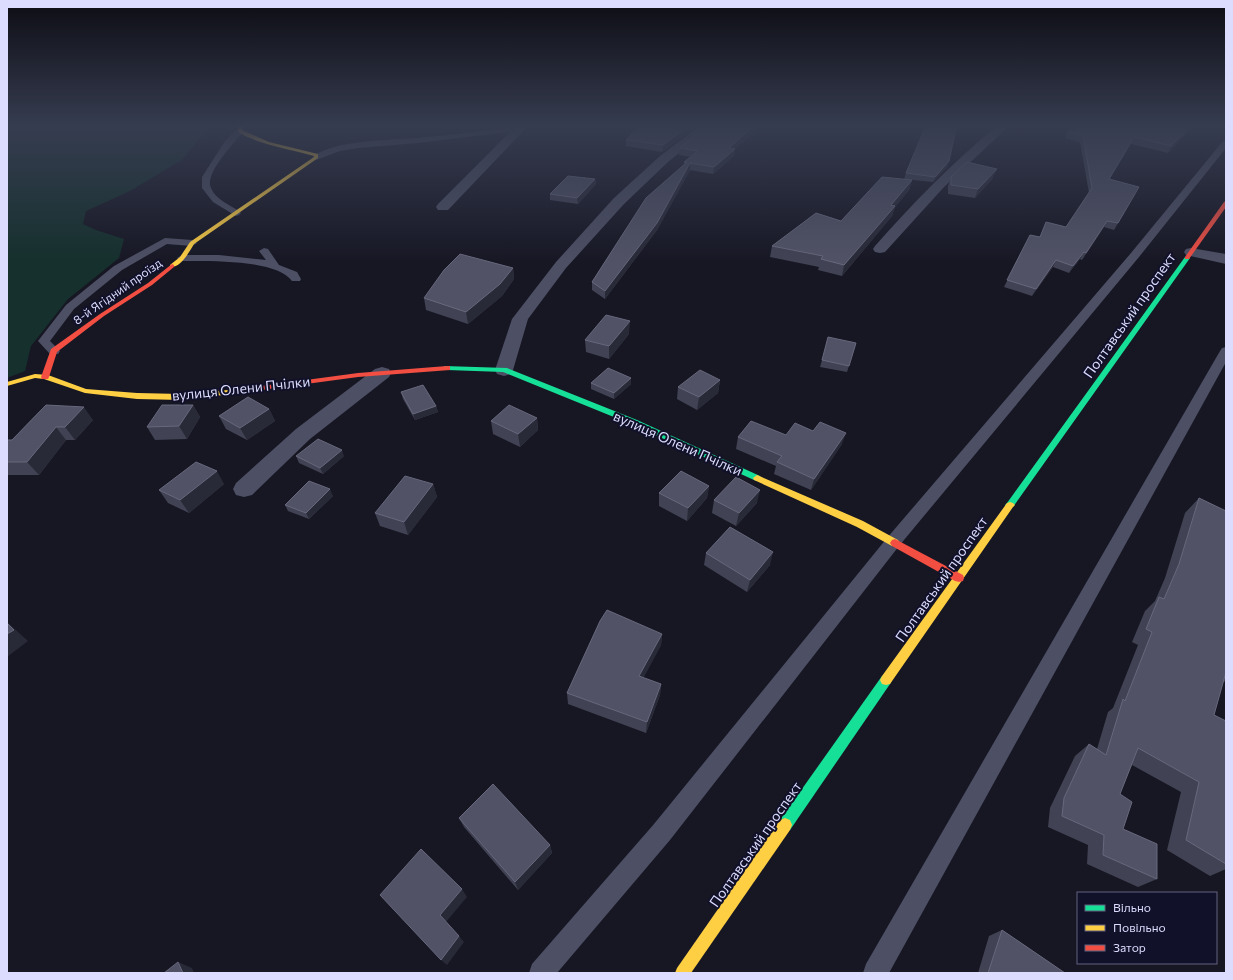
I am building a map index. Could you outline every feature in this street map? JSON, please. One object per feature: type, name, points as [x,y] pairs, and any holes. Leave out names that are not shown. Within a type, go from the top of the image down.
[{"type":"main road","name":"8-й Ягідний проїзд","points":[[54,351],[102,315],[150,284],[182,258],[192,243],[297,171]]},
{"type":"main road","name":"Полтавський проспект","points":[[682,973],[958,578],[1226,203]]},
{"type":"main road","points":[[45,377],[54,351]]},
{"type":"main road","name":"вулиця Олени Пчілки","points":[[7,384],[35,376],[45,377],[85,391],[137,396],[181,397],[225,393],[358,375],[456,367],[504,370],[634,422],[860,524],[958,578]]},
{"type":"street","points":[[443,207],[479,171]]},
{"type":"street","points":[[504,370],[520,319],[561,265],[618,201],[651,171]]},
{"type":"street","points":[[880,249],[914,209],[955,171]]},
{"type":"street","points":[[1191,252],[1226,259]]},
{"type":"street","points":[[244,489],[303,434],[382,373]]},
{"type":"lane","points":[[210,171],[206,177],[206,188],[216,200],[236,213]]},
{"type":"lane","points":[[541,973],[662,832],[894,542],[1135,255],[1203,171]]},
{"type":"lane","points":[[54,351],[44,341],[70,307],[118,268],[165,241],[192,243]]},
{"type":"lane","points":[[264,251],[274,264]]},
{"type":"lane","points":[[182,258],[219,258],[274,264]]},
{"type":"lane","points":[[274,264],[266,264],[293,274],[296,279]]},
{"type":"lane","points":[[875,973],[1165,462],[1226,351]]},
{"type":"green space","points":[[7,171],[164,171],[130,191],[86,211],[83,224],[124,239],[119,258],[68,299],[31,346],[25,371],[7,378]]},
{"type":"building","points":[[677,171],[686,171],[657,223],[605,291],[592,282],[646,198]]},
{"type":"building","points":[[907,171],[940,171],[935,177],[906,173]]},
{"type":"building","points":[[958,171],[995,171],[978,189],[951,185],[951,177]]},
{"type":"building","points":[[1089,171],[1114,171],[1109,179],[1139,187],[1118,223],[1107,221],[1086,253],[1084,252],[1073,266],[1056,260],[1036,289],[1007,280],[1030,235],[1040,237],[1046,222],[1066,227],[1092,188]]},
{"type":"building","points":[[568,176],[595,179],[577,198],[550,194]]},
{"type":"building","points":[[882,177],[912,180],[891,205],[895,206],[844,265],[821,259],[823,256],[772,246],[816,213],[841,221]]},
{"type":"building","points":[[460,254],[513,268],[500,284],[466,312],[424,298],[444,270]]},
{"type":"building","points":[[606,315],[630,321],[609,346],[585,340]]},
{"type":"building","points":[[828,337],[856,343],[849,366],[822,360]]},
{"type":"building","points":[[608,368],[631,378],[614,393],[591,383]]},
{"type":"building","points":[[700,370],[720,380],[699,397],[678,387]]},
{"type":"building","points":[[423,385],[436,406],[413,414],[401,392]]},
{"type":"building","points":[[248,397],[269,409],[240,428],[219,416]]},
{"type":"building","points":[[46,405],[84,407],[65,427],[56,427],[27,462],[7,462],[7,440],[12,440]]},
{"type":"building","points":[[162,405],[193,405],[179,426],[147,427]]},
{"type":"building","points":[[509,405],[537,418],[518,434],[491,421]]},
{"type":"building","points":[[751,421],[786,435],[795,423],[813,431],[820,422],[846,433],[814,479],[777,462],[782,456],[738,437]]},
{"type":"building","points":[[318,439],[342,450],[320,468],[296,456]]},
{"type":"building","points":[[196,462],[217,471],[180,500],[159,490]]},
{"type":"building","points":[[681,471],[709,486],[688,508],[659,493]]},
{"type":"building","points":[[405,476],[433,484],[404,522],[375,513]]},
{"type":"building","points":[[736,477],[760,490],[739,513],[714,500]]},
{"type":"building","points":[[309,481],[330,489],[306,513],[285,505]]},
{"type":"building","points":[[1199,498],[1226,511],[1226,672],[1214,715],[1226,721],[1226,864],[1186,840],[1199,782],[1138,748],[1120,794],[1132,802],[1123,829],[1157,844],[1157,879],[1103,855],[1104,835],[1062,816],[1064,798],[1089,744],[1106,755],[1123,699],[1125,701],[1152,632],[1146,629],[1159,597],[1164,599],[1179,564]]},
{"type":"building","points":[[730,527],[773,552],[750,580],[706,553]]},
{"type":"building","points":[[607,610],[662,634],[639,676],[661,684],[647,722],[567,693],[600,621]]},
{"type":"building","points":[[7,623],[14,630],[7,634]]},
{"type":"building","points":[[493,784],[550,845],[515,882],[459,818]]},
{"type":"building","points":[[421,849],[462,889],[440,915],[459,936],[441,960],[380,895]]},
{"type":"building","points":[[1002,930],[1065,973],[988,973]]},
{"type":"building","points":[[178,962],[183,973],[164,973]]},
{"type":"traffic: fast","points":[[1010,505],[1187,258]]},
{"type":"traffic: fast","points":[[447,368],[504,370],[634,422],[757,478]]},
{"type":"traffic: fast","points":[[785,825],[886,680]]},
{"type":"traffic: slow","points":[[172,266],[182,258],[192,243],[297,171]]},
{"type":"traffic: slow","points":[[7,384],[35,376],[45,377],[85,391],[137,396],[181,397],[240,391]]},
{"type":"traffic: slow","points":[[757,478],[860,524],[895,543]]},
{"type":"traffic: slow","points":[[886,680],[1010,505]]},
{"type":"traffic: slow","points":[[682,973],[785,825]]},
{"type":"traffic: jam","points":[[1187,258],[1226,203]]},
{"type":"traffic: jam","points":[[45,377],[54,351],[102,315],[150,284],[172,266]]},
{"type":"traffic: jam","points":[[240,391],[358,375],[447,368]]},
{"type":"traffic: jam","points":[[895,543],[959,578]]}]
